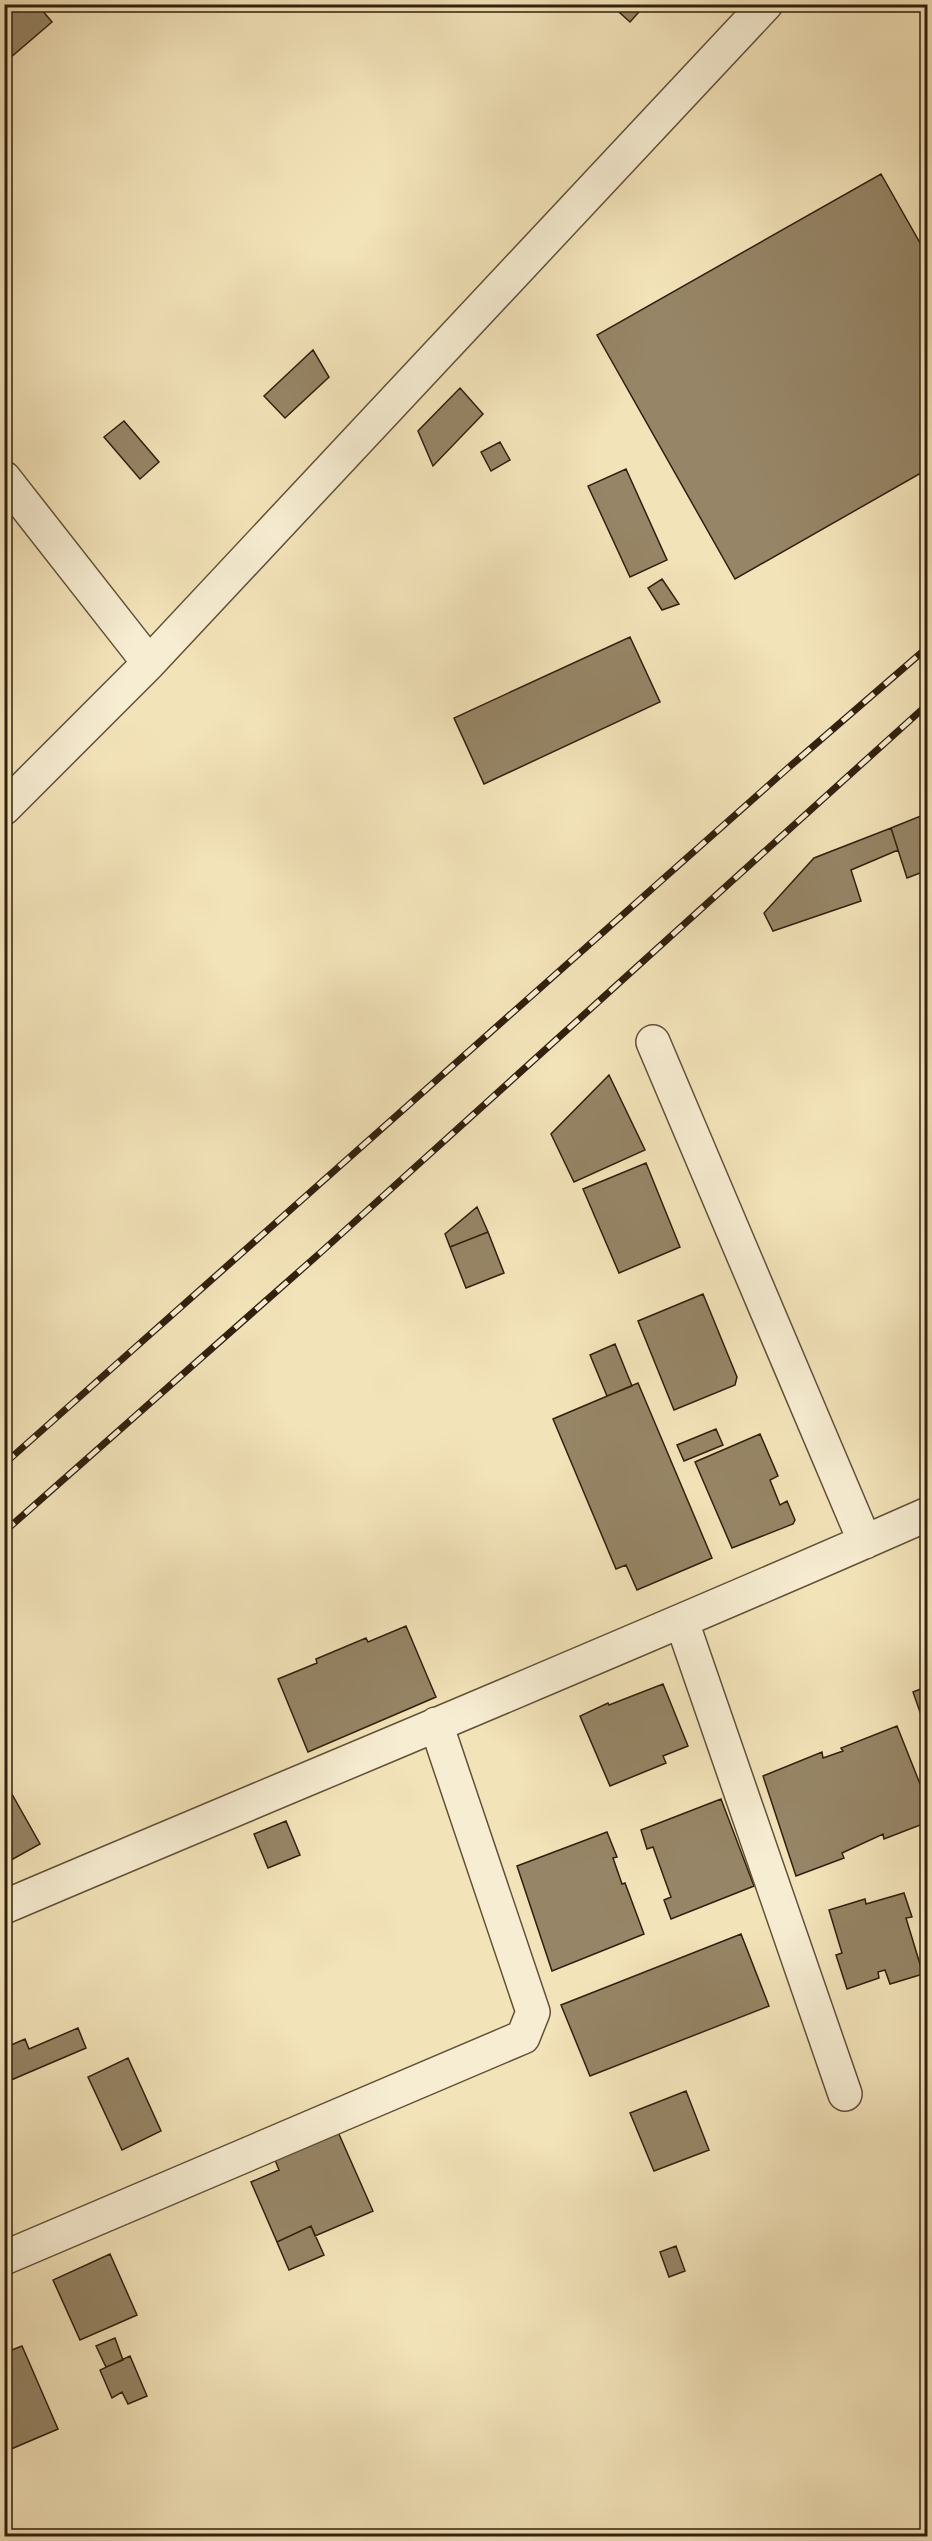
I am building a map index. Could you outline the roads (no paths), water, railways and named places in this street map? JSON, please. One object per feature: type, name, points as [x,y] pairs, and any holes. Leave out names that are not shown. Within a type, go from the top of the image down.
[{"type":"street","points":[[4,808],[149,663],[766,4]]},
{"type":"street","points":[[4,478],[149,663]]},
{"type":"street","points":[[653,1042],[865,1542]]},
{"type":"street","points":[[4,1907],[682,1622],[927,1514]]},
{"type":"street","points":[[682,1622],[845,2094]]},
{"type":"street","points":[[4,2258],[523,2037],[533,2012],[436,1724]]},
{"type":"railway","points":[[4,1464],[788,768],[928,647]]},
{"type":"railway","points":[[4,1532],[320,1253],[928,704]]}]
